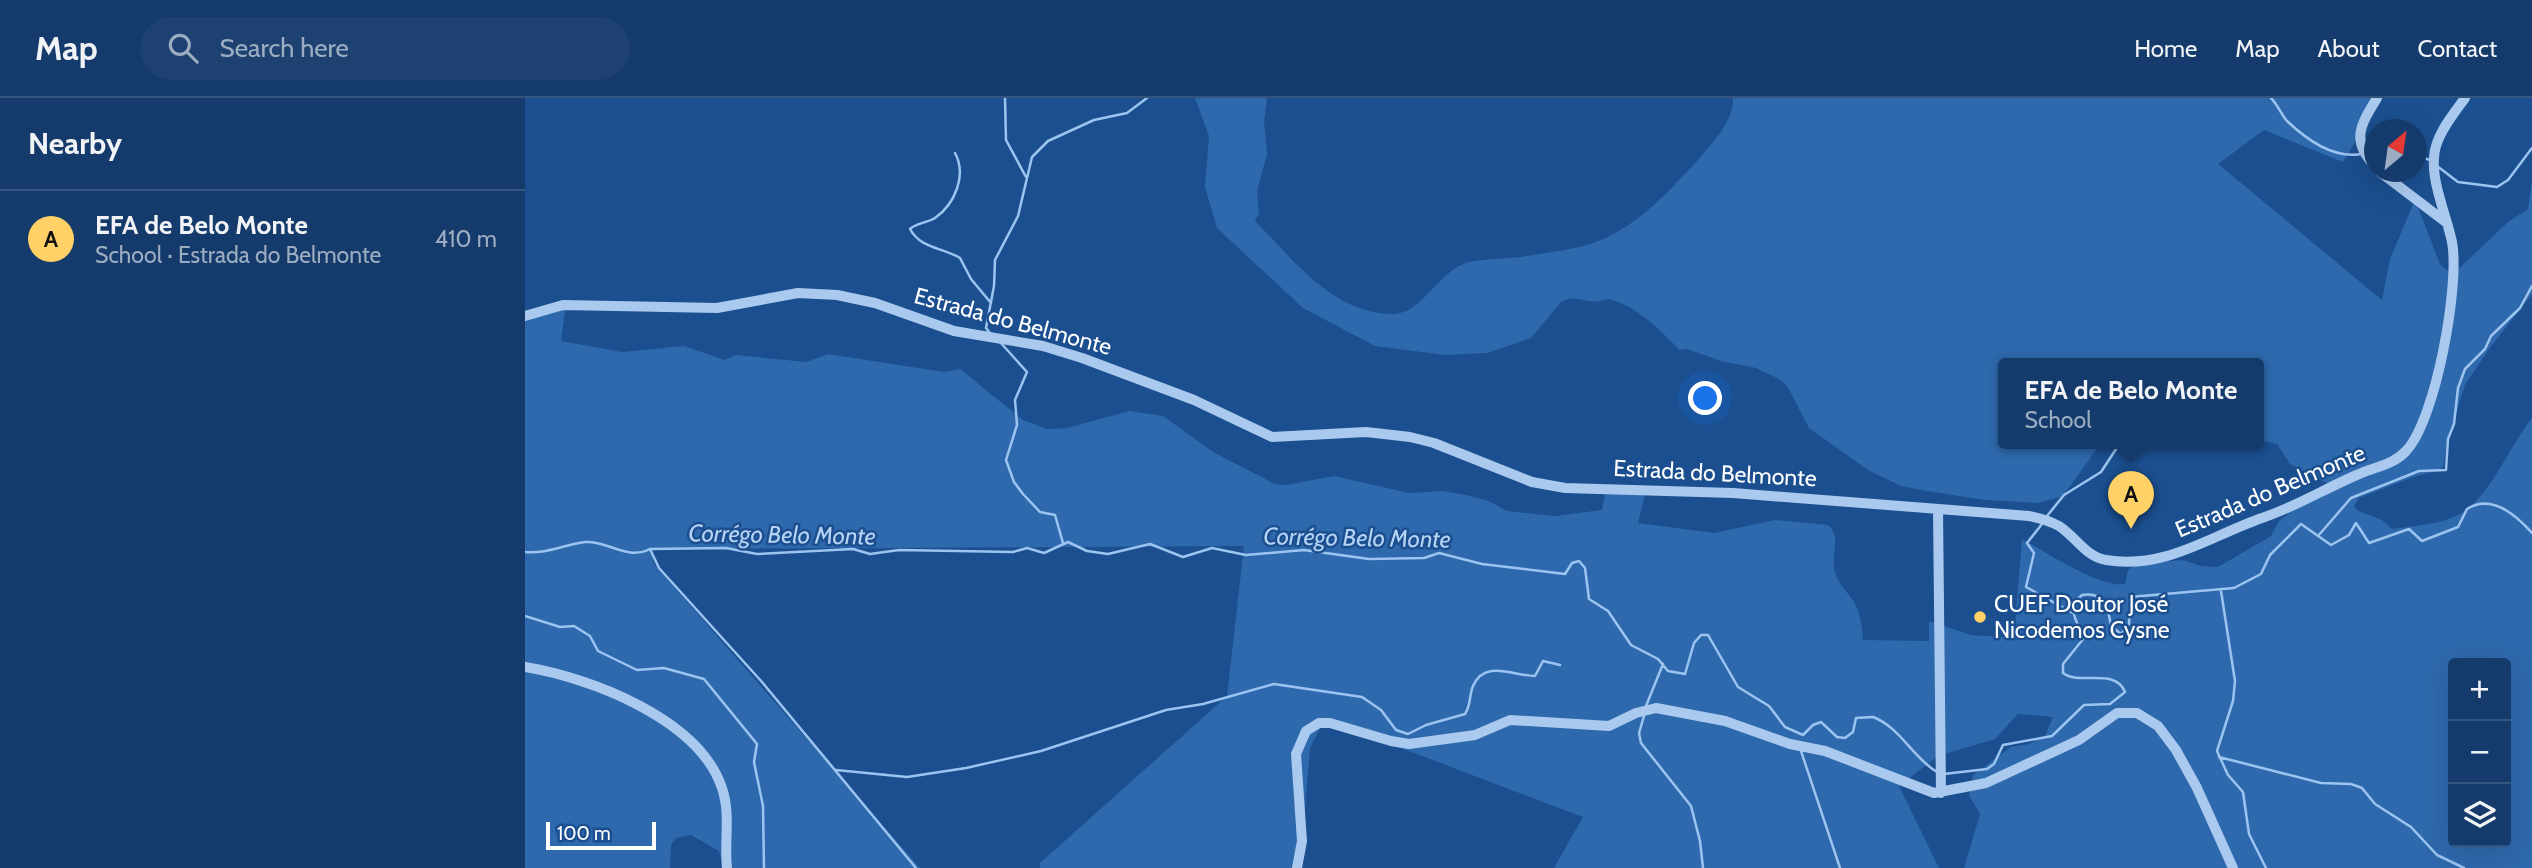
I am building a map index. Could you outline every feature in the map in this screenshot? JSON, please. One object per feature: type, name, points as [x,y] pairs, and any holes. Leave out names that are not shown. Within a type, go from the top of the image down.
[{"type":"street","points":[[2366,119],[2377,98]]},
{"type":"street","name":"Estrada do Belmonte","points":[[525,316],[563,305],[717,308],[798,293],[837,295],[875,303],[954,331],[1032,344],[1082,358],[1194,400],[1272,437],[1366,432],[1410,437],[1434,443],[1532,482],[1565,488],[1733,493],[2044,519],[2060,527],[2095,557],[2113,561],[2142,561],[2201,546],[2250,522],[2295,506],[2363,472],[2388,464],[2411,444],[2444,359],[2453,250],[2436,173],[2435,150],[2443,129],[2465,99]]},
{"type":"street","points":[[2364,123],[2358,134],[2364,153]]},
{"type":"street","points":[[2393,182],[2447,223]]},
{"type":"street","points":[[1938,509],[1941,793]]},
{"type":"street","points":[[525,667],[572,677],[597,687],[671,726],[701,751],[716,775],[725,802],[727,868]]},
{"type":"street","points":[[1297,868],[1302,831],[1296,754],[1306,731],[1319,723],[1330,723],[1409,744],[1475,735],[1510,720],[1602,726],[1647,709],[1667,709],[1725,721],[1790,744],[1825,751],[1927,791],[1941,793],[1986,783],[2079,740],[2117,713],[2137,713],[2158,726],[2176,750],[2197,788],[2233,868]]},
{"type":"shaded area","points":[[1195,98],[1267,98],[1264,122],[1267,154],[1257,191],[1259,213],[1255,221],[1316,282],[1333,294],[1351,305],[1392,314],[1412,307],[1448,274],[1469,262],[1579,247],[1597,242],[1630,224],[1658,201],[1709,147],[1730,115],[1733,98],[2375,98],[2360,134],[2343,162],[2264,130],[2218,164],[2382,300],[2390,259],[2415,200],[2440,264],[2452,275],[2508,222],[2528,209],[2532,181],[2532,294],[2465,385],[2447,442],[2443,467],[2359,498],[2354,506],[2358,511],[2382,520],[2392,529],[2433,523],[2456,516],[2478,499],[2532,418],[2532,868],[1964,868],[1980,814],[1969,795],[1973,775],[2011,747],[2029,744],[2045,736],[2053,717],[2018,714],[1995,739],[1938,756],[1899,786],[1939,868],[1554,868],[1583,817],[1348,728],[1320,728],[1310,748],[1303,831],[1292,868],[1040,868],[1040,863],[1227,696],[1244,546],[651,549],[654,564],[920,868],[724,868],[719,851],[691,835],[676,838],[671,845],[670,868],[525,868],[525,311],[566,303],[561,341],[622,352],[684,346],[725,360],[735,355],[807,362],[828,354],[944,372],[960,369],[1023,420],[1047,429],[1067,428],[1129,411],[1163,416],[1213,452],[1275,484],[1286,485],[1334,476],[1409,493],[1443,491],[1466,495],[1489,501],[1507,511],[1555,516],[1602,510],[1606,488],[1646,490],[1638,523],[1714,533],[1775,520],[1828,525],[1835,539],[1835,573],[1856,607],[1863,640],[1929,641],[1929,621],[1971,635],[2014,638],[2022,539],[2088,575],[2102,581],[2125,584],[2128,570],[2135,564],[2183,560],[2201,566],[2218,567],[2271,536],[2279,521],[2329,484],[2290,464],[2277,444],[2264,441],[2264,358],[1998,358],[1998,449],[2097,449],[2063,496],[2038,503],[1985,500],[1901,486],[1868,470],[1809,428],[1787,386],[1779,379],[1756,368],[1721,361],[1687,349],[1680,350],[1652,323],[1630,307],[1610,299],[1595,302],[1570,298],[1561,302],[1531,338],[1487,353],[1445,355],[1375,346],[1303,308],[1217,228],[1205,187],[1209,136]]},
{"type":"waterway","points":[[1005,98],[1006,140],[1026,177]]},
{"type":"waterway","points":[[990,333],[986,328],[994,286],[995,260],[1018,216],[1032,157],[1048,141],[1094,120],[1127,113],[1147,98]]},
{"type":"waterway","points":[[2271,98],[2287,121],[2312,141],[2331,151],[2361,154]]},
{"type":"waterway","points":[[2437,166],[2458,182],[2497,187],[2508,180],[2532,148]]},
{"type":"waterway","points":[[955,153],[960,170],[953,197],[935,218],[910,229],[926,244],[960,258],[971,279],[991,303]]},
{"type":"waterway","points":[[2318,536],[2351,498],[2419,471],[2446,470],[2448,439],[2454,424],[2458,388],[2465,369],[2485,349],[2491,336],[2520,308],[2532,286]]},
{"type":"waterway","points":[[1000,342],[1027,372],[1015,400],[1017,425],[1006,460],[1014,482],[1023,494],[1040,512],[1055,515],[1063,543]]},
{"type":"waterway","points":[[2047,516],[2064,495],[2101,472],[2116,449]]},
{"type":"waterway","name":"Corrégo Belo Monte","points":[[1944,774],[1987,769],[1994,764],[2003,745],[2052,736],[2084,705],[2110,704],[2125,692],[2113,680],[2070,677],[2063,673],[2063,664],[2084,638],[2074,611],[2074,606],[2082,595],[2097,596],[2101,599],[2107,608],[2111,626],[2121,634],[2129,624],[2130,597],[2234,588],[2261,574],[2270,555],[2301,524],[2331,545],[2349,535],[2356,523],[2369,543],[2409,529],[2422,541],[2458,527],[2467,509],[2486,504],[2495,505],[2511,514],[2532,533]]},
{"type":"waterway","points":[[2042,524],[2027,543],[2034,553],[2026,587],[2073,613]]},
{"type":"waterway","name":"Corrégo Belo Monte","points":[[525,552],[548,551],[593,542],[633,553],[650,549],[726,548],[757,554],[853,549],[870,554],[899,550],[1013,552],[1027,548],[1044,553],[1068,542],[1087,551],[1108,554],[1150,544],[1183,557],[1212,548],[1246,555],[1304,550],[1369,559],[1424,558],[1439,553],[1482,564],[1565,574],[1572,563],[1579,561],[1585,568],[1589,599],[1608,611],[1631,645],[1658,659],[1668,671],[1685,674],[1694,643],[1701,635],[1708,635],[1738,687],[1769,706],[1785,727],[1803,735],[1813,725],[1821,722],[1837,737],[1845,738],[1853,732],[1856,718],[1873,717],[1891,728],[1937,772]]},
{"type":"waterway","points":[[650,549],[659,568],[762,682],[916,868]]},
{"type":"waterway","points":[[2221,591],[2235,681],[2233,701],[2217,751],[2228,775],[2243,792],[2249,834],[2266,868]]},
{"type":"waterway","points":[[525,616],[560,627],[574,626],[590,636],[598,651],[637,670],[664,668],[704,679],[757,744],[754,762],[763,806],[764,868]]},
{"type":"waterway","points":[[836,770],[907,777],[966,768],[1041,751],[1166,710],[1203,704],[1274,684],[1362,697],[1381,710],[1396,730],[1408,734],[1426,725],[1465,714],[1473,686],[1485,673],[1501,671],[1535,676],[1543,661],[1560,665]]},
{"type":"waterway","points":[[1646,706],[1663,664]]},
{"type":"waterway","points":[[1644,716],[1639,733],[1641,743],[1691,806],[1700,841],[1703,868]]},
{"type":"waterway","points":[[1801,751],[1840,868]]},
{"type":"waterway","points":[[2219,757],[2321,783],[2351,784],[2362,788],[2375,804],[2411,827],[2437,855],[2464,868]]},
{"type":"place","name":"EFA de Belo Monte","points":[[2131,529]]},
{"type":"place","name":"CUEF Doutor José Nicodemos Cysne","points":[[1980,617]]}]
